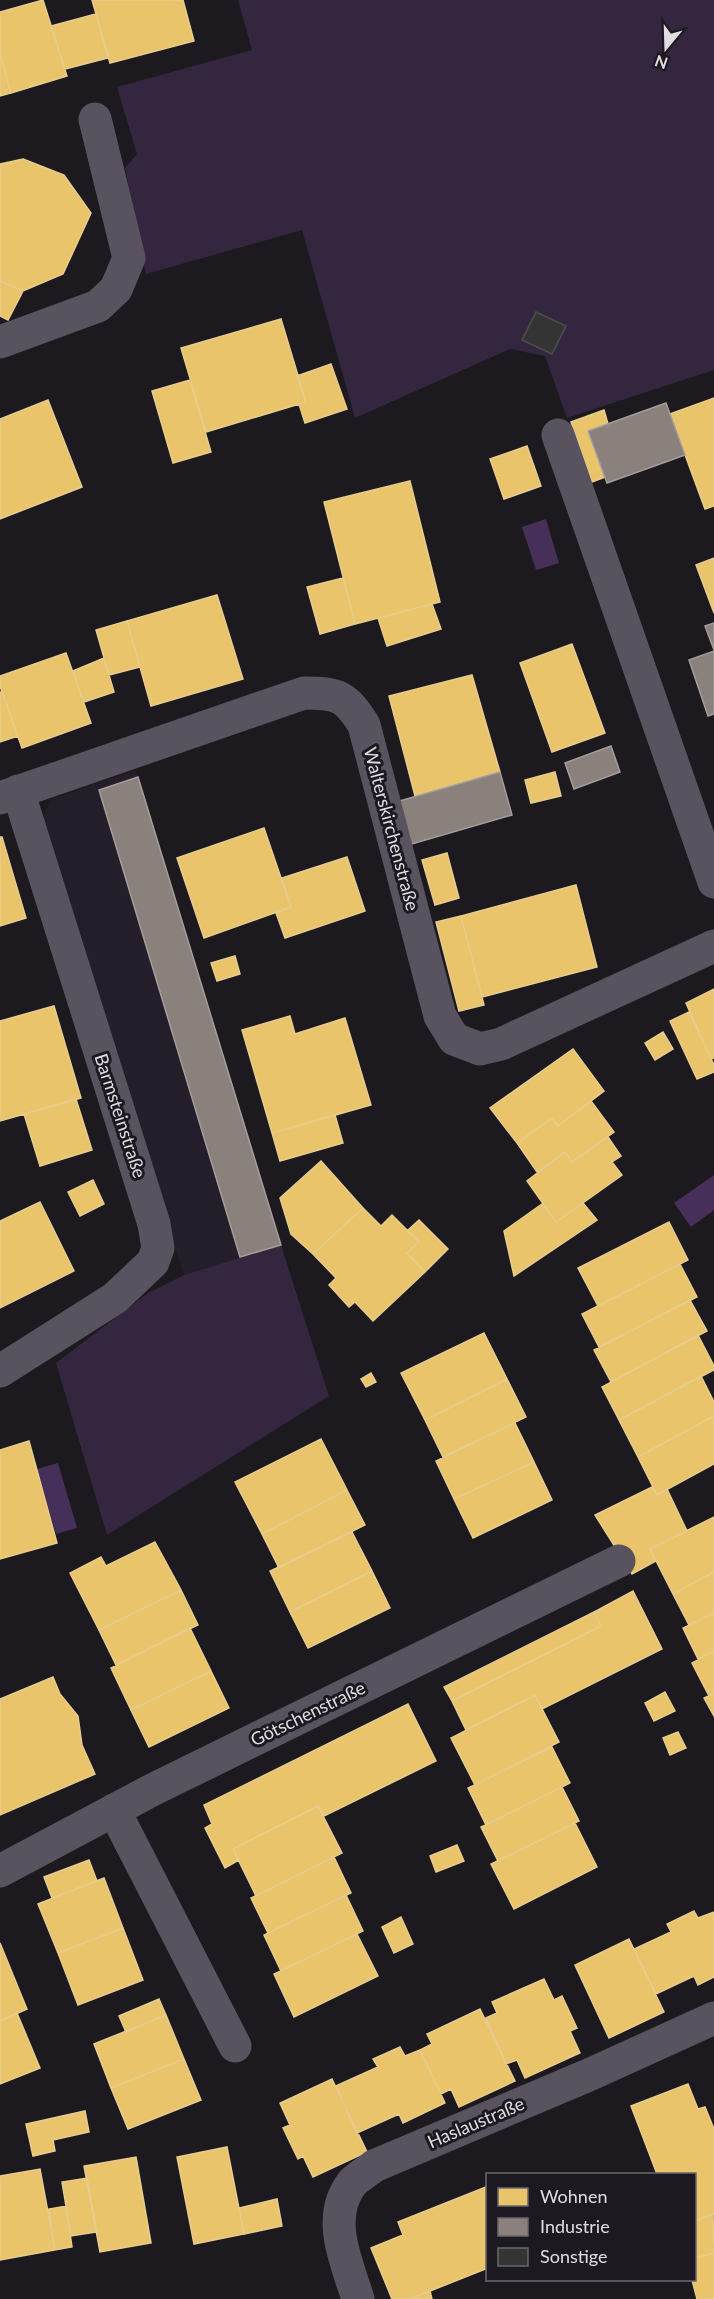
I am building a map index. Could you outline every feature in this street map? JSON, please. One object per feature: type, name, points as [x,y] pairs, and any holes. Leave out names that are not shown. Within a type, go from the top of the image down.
[{"type":"street","points":[[0,342],[98,306],[116,289],[129,258],[95,119]]},
{"type":"street","points":[[558,435],[714,882]]},
{"type":"street","name":"Walterskirchenstraße","points":[[9,795],[304,693],[329,693],[352,705],[364,725],[440,1016],[454,1038],[480,1049],[501,1044],[714,946]]},
{"type":"street","name":"Barmsteinstraße","points":[[0,1371],[115,1298],[153,1262],[158,1248],[154,1224],[9,795]]},
{"type":"street","name":"Götschenstraße","points":[[0,1871],[114,1810],[619,1561]]},
{"type":"street","points":[[114,1810],[235,2046]]},
{"type":"street","name":"Haslaustraße","points":[[358,2299],[338,2231],[340,2207],[352,2183],[374,2166],[591,2074],[714,2018]]},
{"type":"shaded area","points":[[238,0],[714,0],[714,370],[567,418],[545,356],[510,349],[355,418],[302,230],[146,274],[125,168],[137,154],[117,87],[252,50]]},
{"type":"shaded area","points":[[546,519],[559,563],[536,570],[522,527]]},
{"type":"shaded area","points":[[136,770],[281,1245],[184,1275],[41,820],[52,799]]},
{"type":"shaded area","points":[[714,1175],[714,1210],[691,1227],[674,1203]]},
{"type":"shaded area","points":[[281,1245],[329,1396],[107,1535],[56,1363],[148,1293],[184,1275]]},
{"type":"shaded area","points":[[58,1463],[77,1528],[56,1534],[37,1469]]},
{"type":"building: Wohnen","points":[[43,0],[67,76],[11,93],[0,54],[0,12]]},
{"type":"building: Wohnen","points":[[92,0],[183,0],[194,41],[110,63]]},
{"type":"building: Wohnen","points":[[96,14],[108,58],[65,69],[51,26]]},
{"type":"building: Wohnen","points":[[0,54],[11,93],[0,96]]},
{"type":"building: Wohnen","points":[[23,159],[64,175],[91,213],[63,274],[23,291],[0,281],[0,164]]},
{"type":"building: Wohnen","points":[[0,281],[23,291],[8,320],[0,316]]},
{"type":"building: Wohnen","points":[[281,319],[306,402],[206,432],[181,348]]},
{"type":"building: Wohnen","points":[[331,364],[347,409],[305,423],[299,404],[306,402],[297,376]]},
{"type":"building: Wohnen","points":[[190,380],[211,452],[173,463],[152,391]]},
{"type":"building: Wohnen","points":[[714,398],[714,506],[705,509],[670,414]]},
{"type":"building: Wohnen","points":[[48,400],[82,487],[0,519],[0,419]]},
{"type":"building: Wohnen","points":[[604,410],[608,424],[588,431],[605,477],[592,482],[571,422]]},
{"type":"building: Wohnen","points":[[527,446],[541,486],[504,499],[490,459]]},
{"type":"building: Wohnen","points":[[410,481],[440,602],[355,624],[324,502]]},
{"type":"building: Wohnen","points":[[714,558],[714,613],[696,565]]},
{"type":"building: Wohnen","points":[[343,578],[355,624],[320,634],[307,587]]},
{"type":"building: Wohnen","points":[[217,595],[243,679],[151,706],[127,621]]},
{"type":"building: Wohnen","points":[[432,604],[441,629],[387,646],[378,618]]},
{"type":"building: Wohnen","points":[[127,621],[140,667],[109,675],[96,630]]},
{"type":"building: Wohnen","points":[[572,644],[605,733],[552,752],[520,663]]},
{"type":"building: Wohnen","points":[[66,653],[91,723],[22,748],[0,686],[0,676]]},
{"type":"building: Wohnen","points":[[104,658],[114,692],[84,702],[73,671]]},
{"type":"building: Wohnen","points":[[472,675],[500,772],[415,796],[389,696]]},
{"type":"building: Wohnen","points":[[0,692],[2,692],[18,736],[0,742]]},
{"type":"building: Wohnen","points":[[555,772],[561,796],[531,803],[525,780]]},
{"type":"building: Wohnen","points":[[264,828],[291,907],[204,938],[177,858]]},
{"type":"building: Wohnen","points":[[0,837],[2,837],[26,918],[0,926]]},
{"type":"building: Wohnen","points":[[447,853],[459,898],[435,905],[422,860]]},
{"type":"building: Wohnen","points":[[347,857],[365,911],[285,938],[276,913],[291,907],[282,878]]},
{"type":"building: Wohnen","points":[[576,885],[597,967],[482,997],[461,916]]},
{"type":"building: Wohnen","points":[[461,916],[484,1005],[459,1011],[436,922]]},
{"type":"building: Wohnen","points":[[235,956],[240,974],[217,981],[211,963]]},
{"type":"building: Wohnen","points":[[714,989],[714,1058],[711,1059],[686,1003]]},
{"type":"building: Wohnen","points":[[54,1006],[81,1098],[0,1121],[0,1021]]},
{"type":"building: Wohnen","points":[[689,1012],[714,1065],[714,1072],[697,1079],[670,1021]]},
{"type":"building: Wohnen","points":[[290,1016],[295,1034],[345,1018],[371,1105],[272,1133],[242,1030]]},
{"type":"building: Wohnen","points":[[663,1032],[673,1049],[655,1060],[645,1043]]},
{"type":"building: Wohnen","points":[[573,1049],[604,1091],[558,1126],[552,1118],[517,1143],[490,1108]]},
{"type":"building: Wohnen","points":[[76,1099],[92,1150],[40,1166],[24,1114]]},
{"type":"building: Wohnen","points":[[591,1101],[614,1132],[572,1162],[565,1152],[537,1172],[517,1143],[552,1118],[558,1126]]},
{"type":"building: Wohnen","points":[[335,1115],[343,1143],[280,1161],[272,1133]]},
{"type":"building: Wohnen","points":[[608,1137],[621,1156],[612,1162],[622,1175],[556,1222],[527,1181],[565,1152],[572,1162]]},
{"type":"building: Wohnen","points":[[321,1161],[363,1208],[313,1254],[291,1234],[280,1198]]},
{"type":"building: Wohnen","points":[[93,1180],[104,1204],[80,1216],[68,1192]]},
{"type":"building: Wohnen","points":[[40,1202],[74,1271],[0,1308],[0,1221]]},
{"type":"building: Wohnen","points":[[583,1203],[597,1220],[514,1276],[504,1231],[542,1204],[556,1222]]},
{"type":"building: Wohnen","points":[[363,1208],[381,1226],[392,1215],[419,1242],[407,1253],[425,1272],[373,1321],[355,1302],[349,1307],[329,1285],[336,1278],[313,1254]]},
{"type":"building: Wohnen","points":[[419,1220],[448,1249],[425,1272],[407,1253],[419,1242],[407,1231]]},
{"type":"building: Wohnen","points":[[669,1222],[688,1260],[598,1306],[578,1268]]},
{"type":"building: Wohnen","points":[[680,1264],[697,1297],[599,1347],[582,1314]]},
{"type":"building: Wohnen","points":[[690,1300],[707,1331],[611,1382],[594,1350]]},
{"type":"building: Wohnen","points":[[484,1333],[507,1379],[425,1420],[401,1373]]},
{"type":"building: Wohnen","points":[[698,1335],[714,1370],[619,1420],[602,1387]]},
{"type":"building: Wohnen","points":[[371,1373],[376,1382],[366,1387],[361,1379]]},
{"type":"building: Wohnen","points":[[701,1376],[714,1402],[714,1416],[638,1457],[619,1420]]},
{"type":"building: Wohnen","points":[[507,1379],[526,1417],[443,1457],[425,1420]]},
{"type":"building: Wohnen","points":[[714,1416],[714,1464],[657,1495],[638,1457]]},
{"type":"building: Wohnen","points":[[515,1423],[534,1462],[454,1499],[436,1461]]},
{"type":"building: Wohnen","points":[[321,1439],[347,1490],[262,1534],[235,1482]]},
{"type":"building: Wohnen","points":[[29,1441],[57,1543],[0,1559],[0,1450]]},
{"type":"building: Wohnen","points":[[534,1462],[552,1500],[473,1538],[454,1499]]},
{"type":"building: Wohnen","points":[[652,1487],[657,1495],[667,1489],[687,1531],[650,1549],[656,1561],[632,1574],[595,1515]]},
{"type":"building: Wohnen","points":[[347,1490],[365,1525],[279,1568],[262,1534]]},
{"type":"building: Wohnen","points":[[714,1517],[714,1572],[673,1594],[650,1549]]},
{"type":"building: Wohnen","points":[[352,1532],[372,1571],[290,1612],[270,1571]]},
{"type":"building: Wohnen","points":[[155,1542],[181,1590],[99,1630],[70,1573],[101,1557],[106,1566]]},
{"type":"building: Wohnen","points":[[372,1571],[390,1608],[308,1648],[290,1612]]},
{"type":"building: Wohnen","points":[[714,1572],[714,1613],[689,1625],[673,1594]]},
{"type":"building: Wohnen","points":[[181,1590],[198,1625],[116,1665],[99,1630]]},
{"type":"building: Wohnen","points":[[633,1591],[662,1649],[542,1709],[535,1695],[466,1730],[452,1701],[601,1626],[594,1612]]},
{"type":"building: Wohnen","points":[[594,1612],[601,1626],[452,1701],[444,1687]]},
{"type":"building: Wohnen","points":[[714,1613],[714,1651],[698,1659],[683,1628]]},
{"type":"building: Wohnen","points":[[190,1628],[211,1671],[131,1710],[111,1668]]},
{"type":"building: Wohnen","points":[[714,1651],[714,1693],[709,1696],[692,1663]]},
{"type":"building: Wohnen","points":[[211,1671],[229,1708],[149,1747],[131,1710]]},
{"type":"building: Wohnen","points":[[53,1677],[60,1694],[78,1716],[82,1745],[95,1774],[0,1815],[0,1699]]},
{"type":"building: Wohnen","points":[[665,1692],[675,1711],[654,1721],[645,1703]]},
{"type":"building: Wohnen","points":[[714,1693],[714,1716],[704,1698]]},
{"type":"building: Wohnen","points":[[535,1695],[559,1742],[475,1785],[451,1738]]},
{"type":"building: Wohnen","points":[[408,1704],[436,1761],[324,1816],[318,1806],[233,1849],[239,1860],[225,1868],[205,1828],[212,1824],[204,1805]]},
{"type":"building: Wohnen","points":[[678,1732],[686,1748],[670,1755],[663,1738]]},
{"type":"building: Wohnen","points":[[552,1747],[570,1783],[486,1825],[468,1788]]},
{"type":"building: Wohnen","points":[[562,1787],[579,1821],[498,1861],[481,1827]]},
{"type":"building: Wohnen","points":[[318,1806],[342,1853],[256,1896],[233,1849]]},
{"type":"building: Wohnen","points":[[575,1823],[597,1867],[514,1909],[491,1864]]},
{"type":"building: Wohnen","points":[[457,1845],[464,1861],[436,1872],[430,1856]]},
{"type":"building: Wohnen","points":[[334,1857],[351,1893],[268,1933],[251,1898]]},
{"type":"building: Wohnen","points":[[89,1860],[97,1881],[52,1898],[44,1877]]},
{"type":"building: Wohnen","points":[[104,1878],[123,1928],[58,1953],[38,1904]]},
{"type":"building: Wohnen","points":[[346,1895],[363,1931],[281,1971],[264,1935]]},
{"type":"building: Wohnen","points":[[694,1911],[698,1918],[714,1912],[714,1977],[698,1985],[694,1976],[656,1994],[634,1949],[671,1932],[667,1924]]},
{"type":"building: Wohnen","points":[[401,1917],[413,1944],[394,1953],[382,1927]]},
{"type":"building: Wohnen","points":[[123,1928],[143,1980],[78,2005],[58,1953]]},
{"type":"building: Wohnen","points":[[357,1934],[378,1976],[294,2017],[274,1974]]},
{"type":"building: Wohnen","points":[[629,1939],[664,2012],[609,2038],[575,1965]]},
{"type":"building: Wohnen","points":[[0,1943],[27,2009],[0,2021]]},
{"type":"building: Wohnen","points":[[544,1979],[554,2000],[562,1996],[577,2028],[570,2031],[580,2053],[525,2078],[517,2060],[506,2064],[486,2018],[497,2013],[492,2002]]},
{"type":"building: Wohnen","points":[[159,1999],[166,2015],[126,2032],[119,2016]]},
{"type":"building: Wohnen","points":[[480,2009],[515,2081],[459,2107],[451,2089],[441,2094],[420,2050],[432,2044],[427,2034]]},
{"type":"building: Wohnen","points":[[17,2013],[40,2068],[0,2084],[0,2021]]},
{"type":"building: Wohnen","points":[[166,2015],[184,2059],[111,2088],[94,2044]]},
{"type":"building: Wohnen","points":[[400,2047],[405,2056],[420,2050],[445,2103],[403,2123],[399,2114],[357,2133],[336,2086],[378,2067],[373,2059]]},
{"type":"building: Wohnen","points":[[184,2059],[201,2100],[128,2129],[111,2088]]},
{"type":"building: Wohnen","points":[[332,2079],[367,2152],[313,2177],[303,2156],[298,2159],[283,2128],[290,2125],[280,2103]]},
{"type":"building: Wohnen","points":[[688,2084],[698,2109],[705,2107],[714,2129],[714,2214],[696,2220],[696,2173],[657,2173],[631,2106]]},
{"type":"building: Wohnen","points":[[85,2111],[89,2132],[53,2140],[55,2151],[33,2156],[26,2124]]},
{"type":"building: Wohnen","points":[[227,2147],[244,2234],[194,2244],[177,2157]]},
{"type":"building: Wohnen","points":[[136,2157],[151,2243],[100,2252],[84,2166]]},
{"type":"building: Wohnen","points":[[40,2169],[55,2250],[0,2260],[0,2176]]},
{"type":"building: Wohnen","points":[[87,2178],[97,2232],[71,2236],[62,2182]]},
{"type":"building: Wohnen","points":[[486,2187],[486,2269],[410,2299],[392,2299],[371,2248],[403,2235],[398,2222]]},
{"type":"building: Wohnen","points":[[277,2199],[282,2226],[244,2234],[239,2208]]},
{"type":"building: Wohnen","points":[[66,2206],[72,2247],[55,2250],[49,2209]]},
{"type":"building: Wohnen","points":[[713,2214],[714,2253],[696,2258],[696,2220]]},
{"type":"building: Wohnen","points":[[714,2253],[714,2299],[697,2299],[692,2281],[696,2281],[696,2258]]},
{"type":"building: Wohnen","points":[[430,2291],[432,2299],[410,2299]]},
{"type":"building: Industrie","points":[[666,403],[685,455],[607,483],[588,431]]},
{"type":"building: Industrie","points":[[714,623],[714,650],[705,626]]},
{"type":"building: Industrie","points":[[714,651],[714,714],[708,716],[689,660]]},
{"type":"building: Industrie","points":[[611,746],[620,772],[574,789],[565,763]]},
{"type":"building: Industrie","points":[[500,772],[512,815],[408,845],[396,802]]},
{"type":"building: Industrie","points":[[138,777],[281,1245],[240,1257],[99,790]]},
{"type":"building: Sonstige","points":[[536,312],[566,326],[552,354],[522,340]]}]
